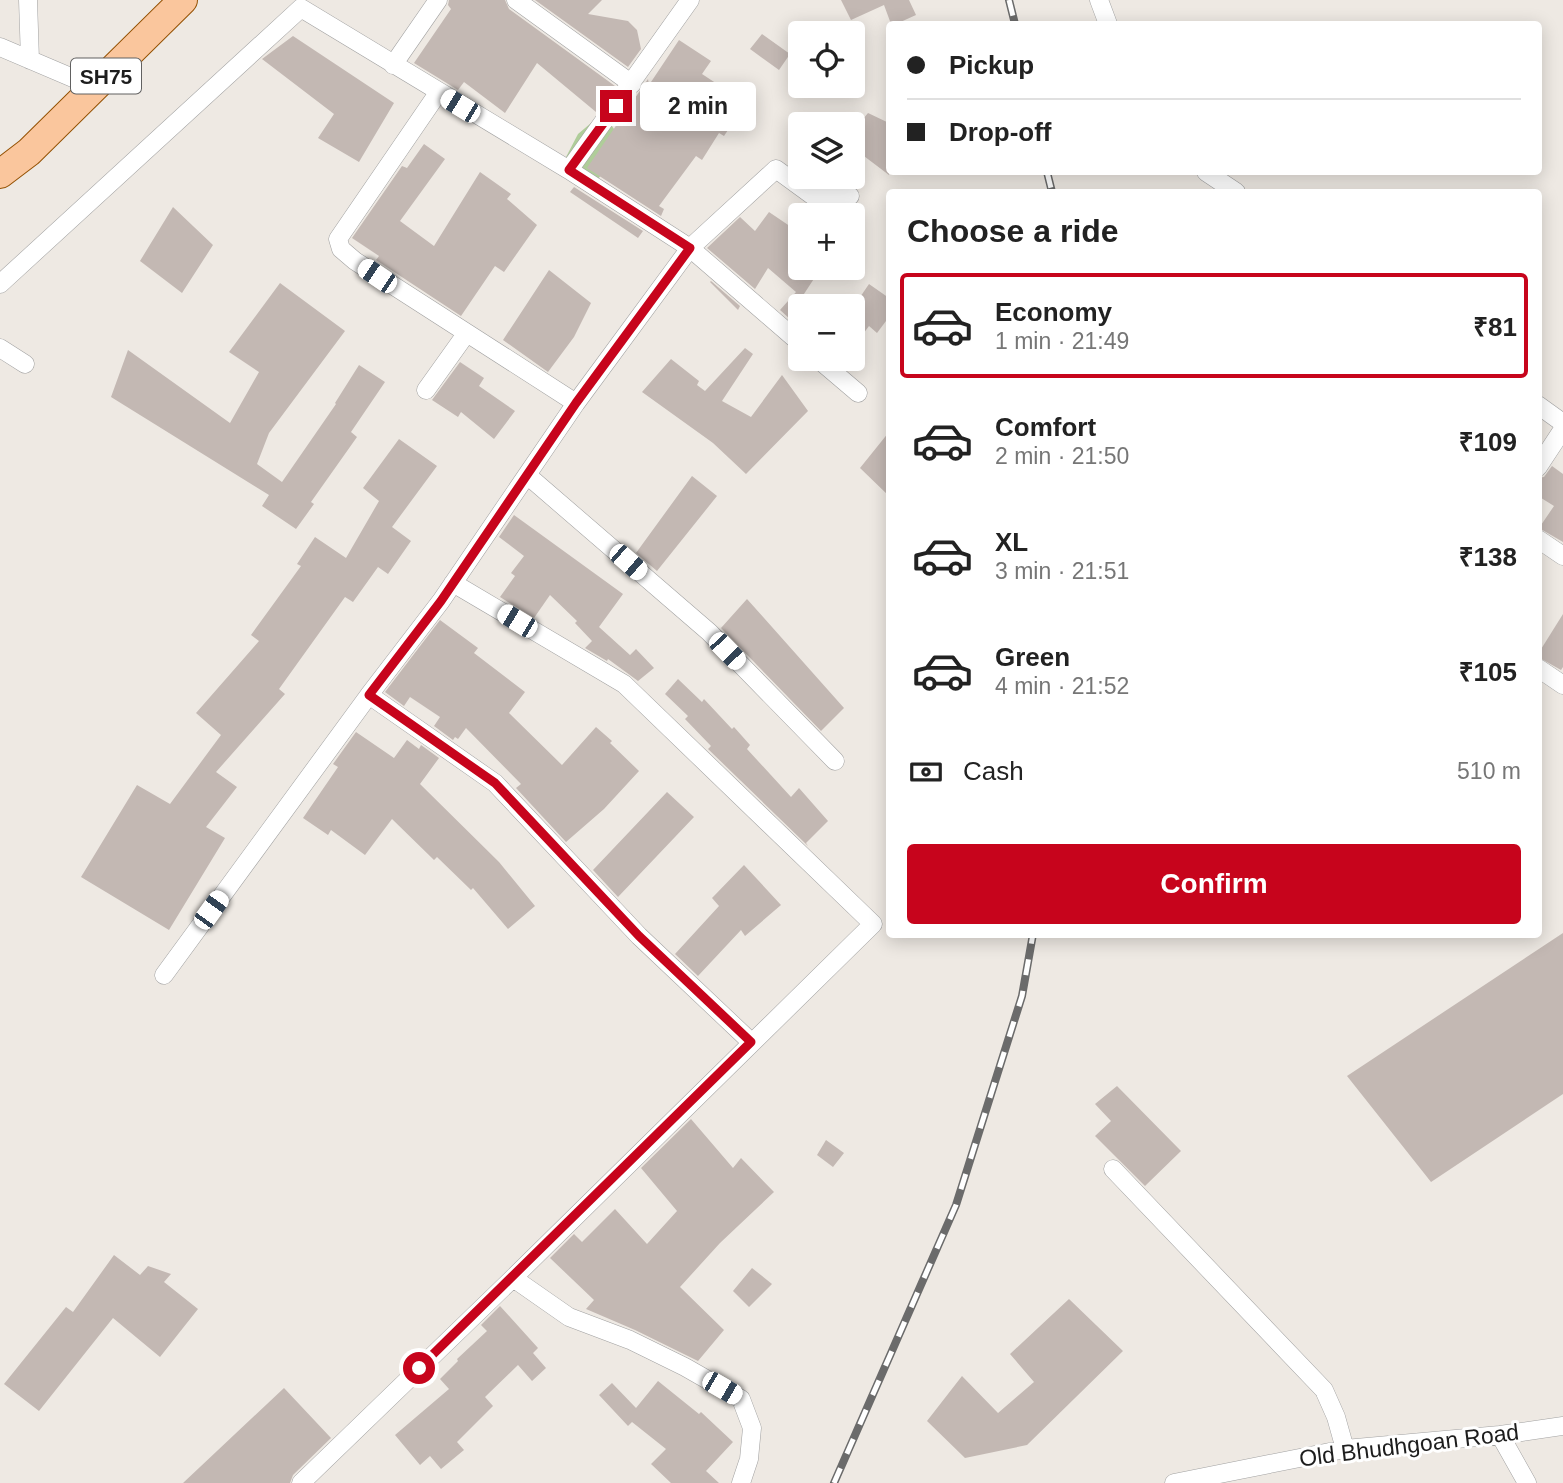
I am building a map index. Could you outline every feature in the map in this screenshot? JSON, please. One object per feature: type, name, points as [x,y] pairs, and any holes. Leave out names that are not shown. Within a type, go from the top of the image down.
[{"type":"main road","name":"SH75","points":[[0,174],[29,152],[183,0]]},
{"type":"street","points":[[28,0],[30,60]]},
{"type":"street","points":[[393,65],[439,0]]},
{"type":"street","points":[[516,0],[632,84]]},
{"type":"street","points":[[569,170],[690,0]]},
{"type":"street","points":[[1099,0],[1107,21]]},
{"type":"street","points":[[0,284],[301,8],[569,170],[690,248],[788,333]]},
{"type":"street","points":[[0,47],[94,87]]},
{"type":"street","points":[[438,93],[338,239],[341,249],[466,334],[576,403]]},
{"type":"street","points":[[164,975],[453,583],[576,403],[690,248],[776,169],[813,196],[850,197]]},
{"type":"street","points":[[1210,175],[1232,189]]},
{"type":"street","points":[[426,390],[466,334]]},
{"type":"street","points":[[0,348],[25,364]]},
{"type":"street","points":[[832,371],[858,393]]},
{"type":"street","points":[[1542,408],[1563,423]]},
{"type":"street","points":[[1542,461],[1563,429]]},
{"type":"street","points":[[527,475],[709,632],[835,761]]},
{"type":"street","points":[[1542,542],[1563,556]]},
{"type":"street","points":[[300,1483],[873,924],[624,684],[453,583]]},
{"type":"street","points":[[1542,670],[1563,685]]},
{"type":"street","points":[[369,695],[495,783],[639,936],[751,1042]]},
{"type":"street","points":[[1113,1169],[1324,1390],[1336,1417],[1345,1449]]},
{"type":"street","points":[[513,1278],[569,1317],[630,1340],[741,1399],[752,1428],[748,1459],[741,1483]]},
{"type":"street","name":"Old Bhudhgoan Road","points":[[1174,1483],[1345,1449],[1500,1435],[1563,1426]]},
{"type":"street","points":[[1500,1435],[1527,1483]]},
{"type":"green space","points":[[603,113],[625,145],[594,184],[565,159],[578,134]]},
{"type":"building","points":[[449,0],[505,0],[509,9],[615,86],[596,112],[537,63],[505,113],[464,82],[458,90],[414,63],[451,9]]},
{"type":"building","points":[[535,0],[602,0],[588,14],[628,21],[637,30],[641,49],[628,67]]},
{"type":"building","points":[[841,0],[909,0],[916,15],[903,21],[890,21],[884,5],[851,20]]},
{"type":"building","points":[[762,34],[788,53],[788,57],[779,70],[750,49]]},
{"type":"building","points":[[293,36],[394,103],[359,162],[318,138],[334,114],[262,59]]},
{"type":"building","points":[[679,40],[711,61],[702,74],[746,103],[724,136],[719,133],[702,160],[696,156],[659,206],[664,209],[661,216],[587,168],[648,79],[649,85]]},
{"type":"building","points":[[868,113],[886,122],[886,173],[865,157],[865,117]]},
{"type":"building","points":[[424,144],[445,159],[400,221],[434,246],[480,172],[511,194],[507,199],[537,225],[504,272],[495,266],[461,316],[376,260],[379,256],[352,238],[402,166],[407,168]]},
{"type":"building","points":[[574,187],[643,231],[638,238],[570,192]]},
{"type":"building","points":[[173,207],[213,245],[182,293],[140,261]]},
{"type":"building","points":[[769,212],[788,225],[788,280],[813,280],[804,294],[794,294],[796,292],[768,268],[755,289],[707,248],[740,217],[755,231]]},
{"type":"building","points":[[549,270],[591,303],[574,337],[548,372],[503,340]]},
{"type":"building","points":[[710,282],[740,306],[738,310]]},
{"type":"building","points":[[280,283],[345,331],[269,433],[257,464],[282,482],[336,404],[359,365],[385,382],[351,432],[357,437],[311,502],[314,504],[296,529],[262,506],[269,495],[111,397],[128,350],[230,423],[259,372],[229,352]]},
{"type":"building","points":[[869,284],[886,296],[886,321],[877,333],[869,326],[865,331],[865,294],[862,294]]},
{"type":"building","points":[[788,301],[788,317],[780,310]]},
{"type":"building","points":[[745,348],[753,354],[722,401],[751,417],[782,375],[808,411],[746,474],[713,443],[642,392],[671,359],[699,381],[697,385],[705,391]]},
{"type":"building","points":[[460,362],[484,378],[479,386],[515,411],[494,439],[461,412],[458,417],[432,400]]},
{"type":"building","points":[[886,436],[886,493],[860,468]]},
{"type":"building","points":[[399,439],[437,466],[392,527],[411,541],[388,574],[378,567],[353,602],[345,597],[279,689],[285,694],[216,772],[237,787],[206,827],[225,838],[169,930],[81,877],[137,785],[170,804],[221,735],[196,713],[259,641],[251,635],[301,566],[297,564],[315,537],[346,558],[379,501],[363,488]]},
{"type":"building","points":[[1552,466],[1563,474],[1563,542],[1542,530],[1542,524],[1554,506],[1542,498],[1544,477]]},
{"type":"building","points":[[692,476],[717,496],[657,571],[636,553]]},
{"type":"building","points":[[514,515],[623,594],[599,627],[630,655],[636,649],[654,668],[638,681],[608,659],[607,661],[585,648],[592,641],[575,623],[577,621],[550,595],[534,618],[500,597],[515,576],[511,573],[524,556],[499,537]]},
{"type":"building","points":[[747,599],[844,708],[821,731],[721,628]]},
{"type":"building","points":[[1563,614],[1561,670],[1542,659],[1542,648]]},
{"type":"building","points":[[440,620],[478,648],[474,653],[525,692],[509,713],[562,765],[596,727],[639,771],[604,809],[566,842],[516,788],[521,784],[466,728],[458,739],[455,737],[453,740],[434,726],[440,717],[410,697],[404,706],[385,692]]},
{"type":"building","points":[[678,679],[702,702],[704,699],[732,729],[734,727],[750,745],[747,749],[791,797],[799,788],[828,821],[806,843],[808,846],[708,749],[711,746],[685,719],[688,716],[665,694]]},
{"type":"building","points":[[356,732],[394,758],[407,740],[419,749],[421,745],[439,758],[420,784],[499,862],[535,906],[508,929],[473,888],[471,890],[437,857],[434,860],[392,819],[365,855],[331,830],[328,835],[303,818],[338,767],[333,764]]},
{"type":"building","points":[[667,792],[694,817],[618,897],[593,870]]},
{"type":"building","points":[[744,865],[781,905],[745,936],[741,930],[698,976],[675,954],[719,906],[712,898]]},
{"type":"building","points":[[1563,933],[1563,1094],[1431,1182],[1347,1076]]},
{"type":"building","points":[[1117,1086],[1181,1151],[1145,1186],[1095,1136],[1111,1121],[1095,1104]]},
{"type":"building","points":[[691,1119],[733,1168],[741,1158],[774,1192],[720,1243],[680,1287],[724,1330],[698,1361],[586,1309],[594,1300],[550,1258],[574,1234],[582,1242],[615,1209],[647,1244],[677,1211],[641,1168]]},
{"type":"building","points":[[826,1140],[844,1153],[833,1167],[817,1155]]},
{"type":"building","points":[[114,1255],[140,1275],[148,1266],[171,1274],[164,1282],[198,1309],[160,1357],[113,1318],[39,1411],[4,1384],[66,1307],[73,1312]]},
{"type":"building","points":[[752,1268],[772,1284],[749,1307],[733,1291]]},
{"type":"building","points":[[1069,1299],[1123,1351],[1027,1445],[965,1458],[927,1421],[962,1376],[998,1413],[1034,1382],[1010,1354]]},
{"type":"building","points":[[500,1306],[538,1348],[533,1353],[546,1368],[532,1381],[518,1365],[485,1397],[493,1406],[457,1442],[464,1450],[441,1469],[430,1456],[420,1465],[395,1435],[449,1389],[440,1379],[487,1331],[481,1325]]},
{"type":"building","points":[[658,1381],[699,1414],[701,1412],[733,1442],[706,1471],[719,1483],[671,1483],[651,1464],[666,1449],[632,1422],[628,1426],[599,1395],[612,1383],[636,1408]]},
{"type":"building","points":[[284,1388],[331,1438],[293,1475],[290,1483],[183,1483]]},
{"type":"railway","points":[[1009,0],[1014,21]]},
{"type":"railway","points":[[1048,175],[1051,189]]},
{"type":"railway","points":[[834,1483],[956,1205],[1022,996],[1032,938]]},
{"type":"route","points":[[419,1368],[751,1042],[639,936],[495,783],[369,695],[441,601],[576,403],[690,248],[569,170],[616,106]]}]
